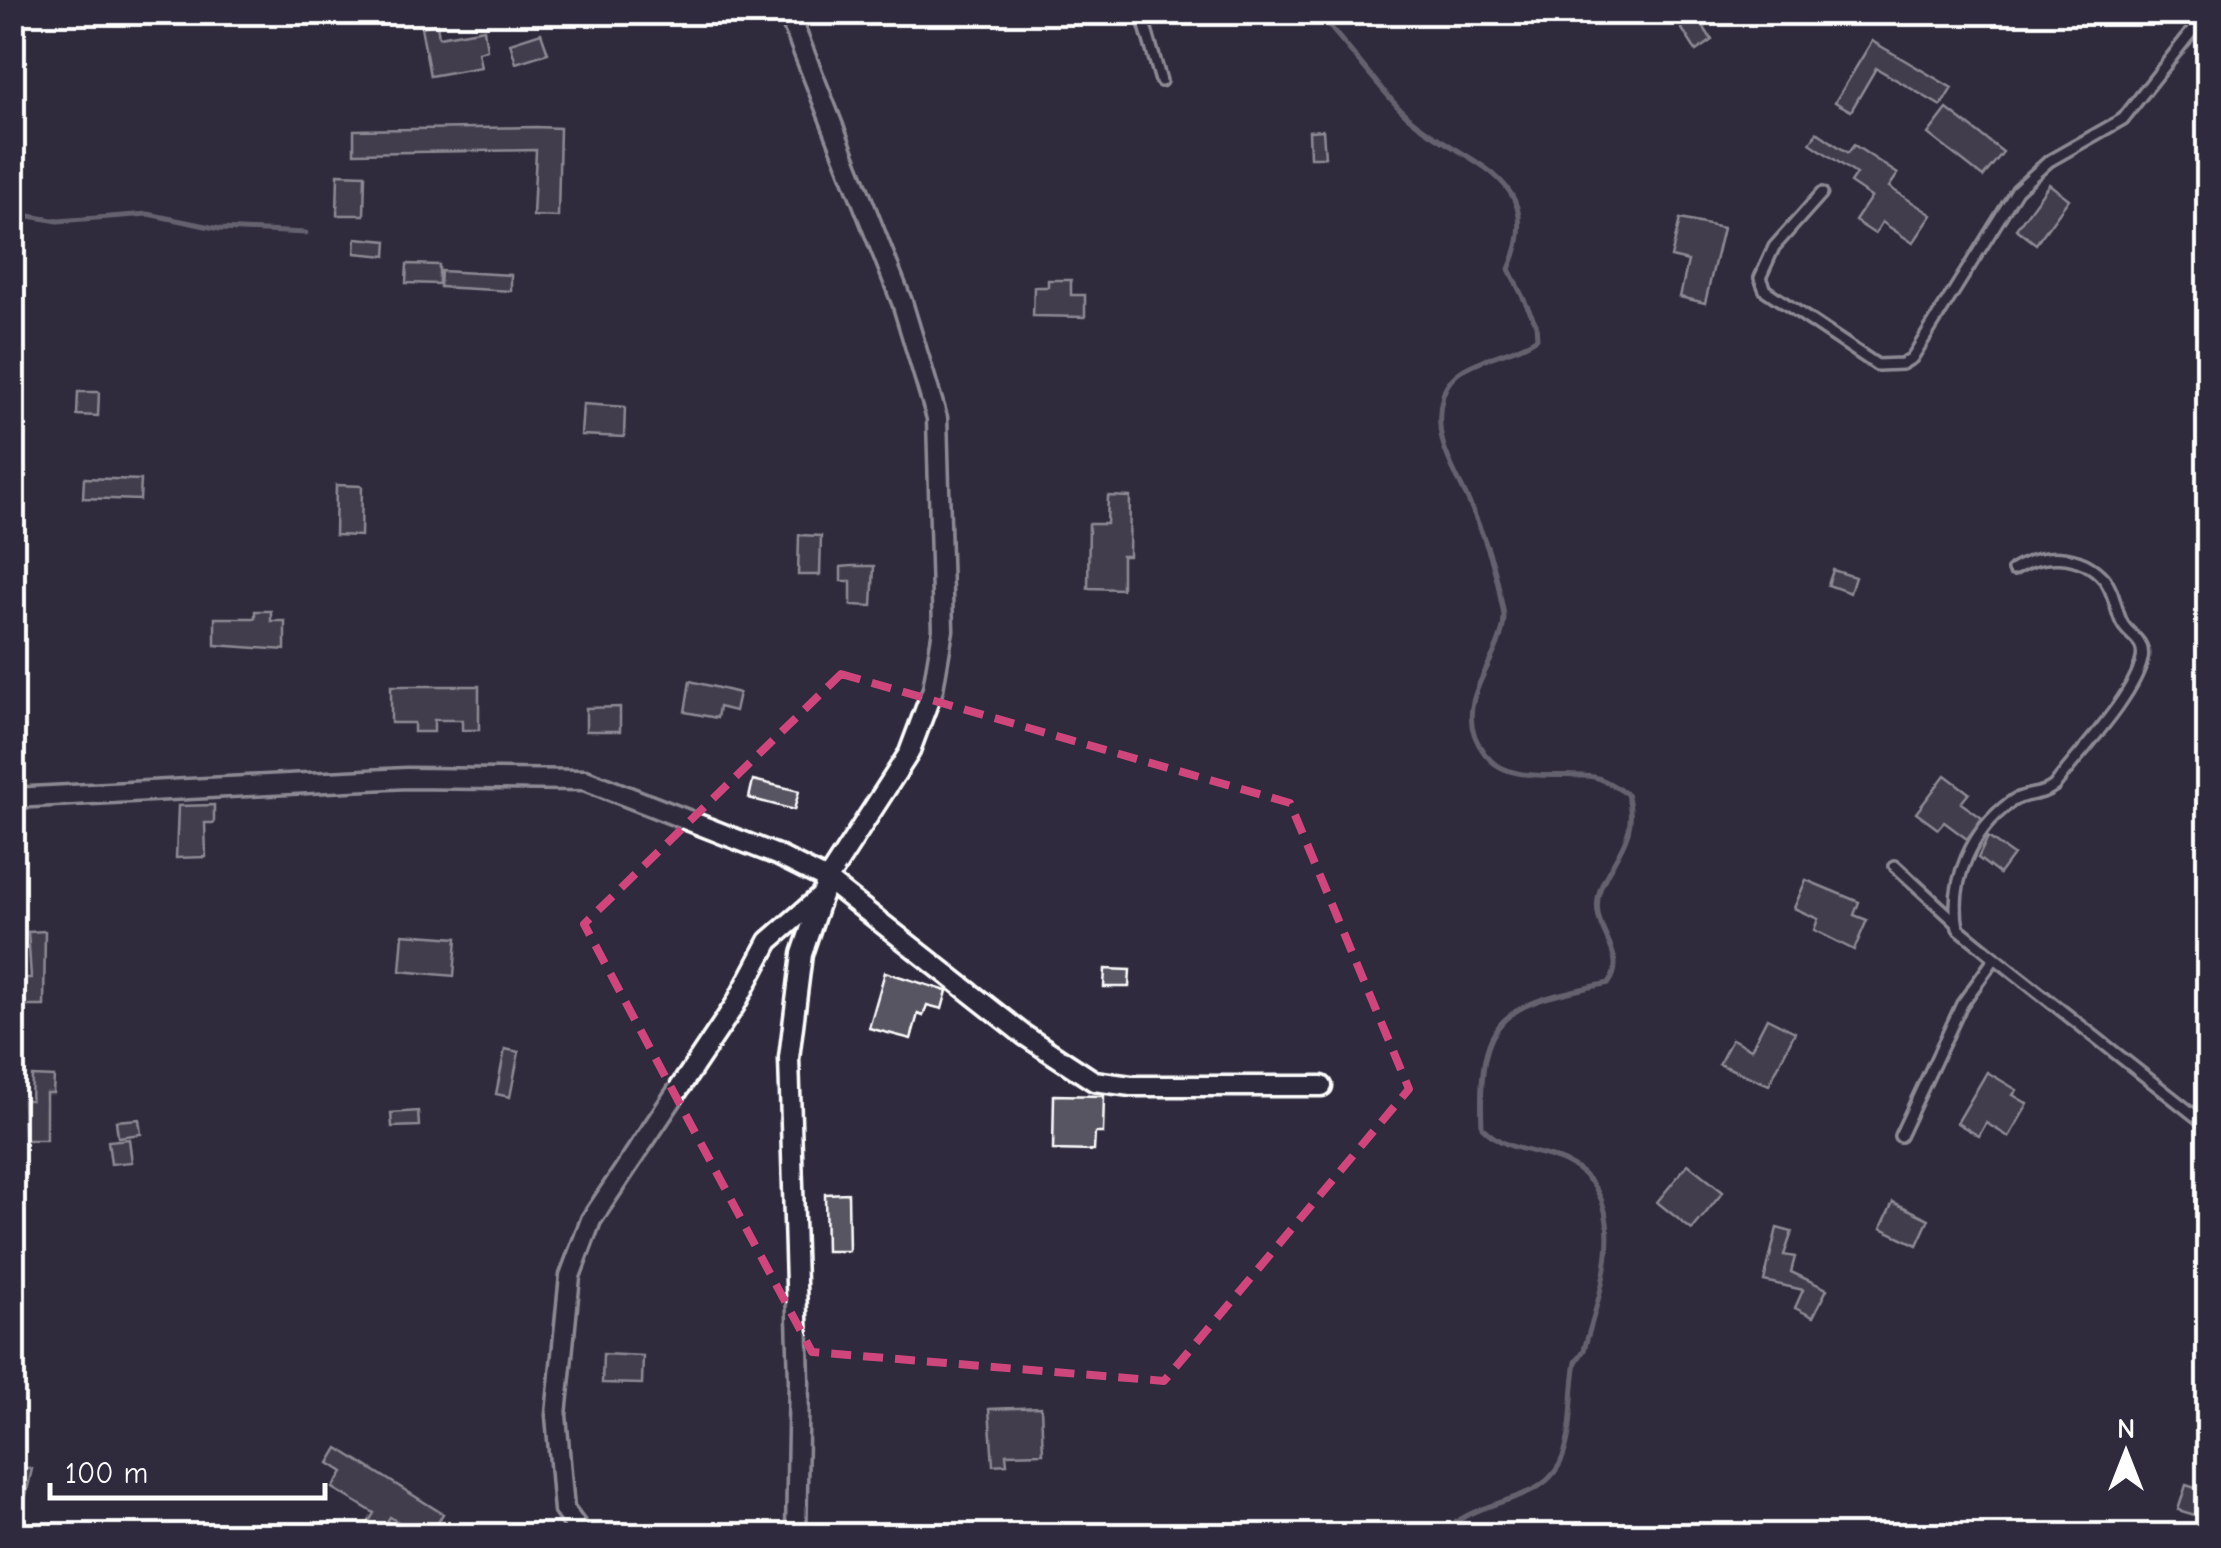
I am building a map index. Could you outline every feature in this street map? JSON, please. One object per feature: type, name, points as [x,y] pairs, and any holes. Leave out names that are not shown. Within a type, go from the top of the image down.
[{"type":"street","points":[[788,12],[902,302],[937,418],[943,630],[934,689],[909,752],[825,887],[802,954],[789,1058],[799,1380],[796,1536]]},
{"type":"street","points":[[12,798],[407,778],[585,780],[777,855],[1024,1035],[1094,1081],[1132,1086],[1322,1086]]},
{"type":"street","points":[[583,1536],[564,1510],[556,1415],[570,1276],[578,1249],[591,1220],[735,1005],[769,941],[825,887]]},
{"type":"lane","points":[[1141,12],[1161,81]]},
{"type":"lane","points":[[1822,192],[1774,247],[1760,278],[1776,299],[1877,365],[1902,364],[1912,358],[2018,190],[2050,161],[2122,119],[2207,12]]},
{"type":"lane","points":[[1956,922],[1962,866],[1970,846],[2008,803],[2045,793],[2054,786],[2134,680],[2141,663],[2138,638],[2126,630],[2103,578],[2084,564],[2034,557],[2013,570]]},
{"type":"lane","points":[[1895,866],[1956,922],[1962,934],[2208,1126]]},
{"type":"lane","points":[[1900,1136],[1962,1004],[1996,958]]},
{"type":"highlighted area","points":[[841,674],[1290,803],[1409,1089],[1164,1381],[812,1352],[584,924]]},
{"type":"building","points":[[1694,12],[1712,40],[1696,51],[1677,21]]},
{"type":"building","points":[[437,24],[439,37],[484,29],[487,50],[478,52],[481,67],[430,76],[421,27]]},
{"type":"building","points":[[541,33],[548,53],[516,63],[510,43]]},
{"type":"building","points":[[1872,41],[1952,88],[1941,106],[1876,68],[1851,111],[1835,102]]},
{"type":"building","points":[[1947,109],[2003,152],[1983,177],[1928,134]]},
{"type":"building","points":[[560,128],[558,217],[533,216],[536,150],[354,153],[354,130]]},
{"type":"building","points":[[1323,130],[1325,157],[1310,157],[1309,131]]},
{"type":"building","points":[[1817,132],[1848,153],[1854,145],[1898,174],[1889,187],[1932,215],[1913,243],[1882,222],[1875,234],[1855,221],[1871,197],[1850,183],[1856,174],[1810,143]]},
{"type":"building","points":[[338,174],[365,175],[364,215],[337,215]]},
{"type":"building","points":[[2049,184],[2069,199],[2036,244],[2016,229]]},
{"type":"building","points":[[1680,219],[1723,228],[1705,303],[1680,297],[1688,261],[1671,257]]},
{"type":"building","points":[[356,238],[387,241],[386,256],[355,253]]},
{"type":"building","points":[[407,264],[439,265],[439,284],[406,283]]},
{"type":"building","points":[[441,271],[511,275],[511,291],[440,287]]},
{"type":"building","points":[[1048,280],[1071,280],[1071,295],[1085,295],[1085,317],[1033,316],[1034,287],[1048,287]]},
{"type":"building","points":[[78,392],[99,392],[98,416],[77,415]]},
{"type":"building","points":[[583,404],[625,407],[624,437],[581,435]]},
{"type":"building","points":[[84,478],[141,480],[140,500],[83,498]]},
{"type":"building","points":[[336,485],[362,486],[361,536],[335,535]]},
{"type":"building","points":[[1108,496],[1130,497],[1129,556],[1122,556],[1122,589],[1088,588],[1089,524],[1107,524]]},
{"type":"building","points":[[799,535],[821,536],[820,575],[798,575]]},
{"type":"building","points":[[874,566],[872,606],[851,605],[851,581],[841,581],[841,567]]},
{"type":"building","points":[[1833,570],[1855,577],[1850,593],[1828,585]]},
{"type":"building","points":[[255,611],[271,611],[271,621],[285,621],[285,650],[215,645],[215,618],[255,618]]},
{"type":"building","points":[[690,681],[739,693],[735,711],[719,707],[717,718],[685,712]]},
{"type":"building","points":[[391,686],[479,686],[479,730],[462,730],[462,720],[434,720],[434,732],[414,732],[414,723],[391,723]]},
{"type":"building","points":[[620,707],[620,731],[586,731],[586,708]]},
{"type":"building","points":[[1945,775],[1969,793],[1961,803],[1982,818],[1967,839],[1944,822],[1938,829],[1916,813]]},
{"type":"building","points":[[753,780],[799,791],[794,810],[749,798]]},
{"type":"building","points":[[214,805],[214,823],[205,823],[206,857],[176,858],[178,806]]},
{"type":"building","points":[[1988,837],[2013,855],[1999,874],[1978,858]]},
{"type":"building","points":[[1806,880],[1859,902],[1854,915],[1867,920],[1854,950],[1814,930],[1818,919],[1794,908]]},
{"type":"building","points":[[45,931],[44,1006],[25,1006],[25,978],[31,978],[28,932]]},
{"type":"building","points":[[403,934],[457,938],[454,976],[400,971]]},
{"type":"building","points":[[1105,969],[1130,970],[1129,987],[1104,987]]},
{"type":"building","points":[[885,972],[947,991],[942,1009],[927,1005],[923,1016],[918,1014],[911,1039],[869,1028]]},
{"type":"building","points":[[1767,1018],[1795,1032],[1769,1085],[1719,1064],[1732,1039],[1751,1049]]},
{"type":"building","points":[[505,1049],[519,1052],[510,1097],[496,1094]]},
{"type":"building","points":[[1987,1072],[2017,1090],[2013,1095],[2028,1104],[2009,1137],[1986,1123],[1979,1136],[1957,1123]]},
{"type":"building","points":[[32,1076],[54,1077],[53,1093],[46,1093],[46,1140],[24,1140],[23,1100],[31,1100]]},
{"type":"building","points":[[1054,1095],[1104,1096],[1103,1133],[1095,1133],[1094,1151],[1053,1150]]},
{"type":"building","points":[[418,1111],[419,1126],[392,1127],[391,1113]]},
{"type":"building","points":[[139,1119],[141,1134],[118,1137],[116,1121]]},
{"type":"building","points":[[129,1139],[132,1162],[111,1164],[108,1141]]},
{"type":"building","points":[[1688,1164],[1723,1192],[1692,1230],[1657,1202]]},
{"type":"building","points":[[848,1193],[849,1251],[826,1251],[825,1194]]},
{"type":"building","points":[[1893,1202],[1929,1219],[1917,1245],[1881,1228]]},
{"type":"building","points":[[1777,1228],[1792,1232],[1784,1255],[1795,1257],[1791,1272],[1827,1289],[1813,1317],[1795,1308],[1803,1290],[1764,1281]]},
{"type":"building","points":[[603,1354],[643,1356],[642,1384],[602,1383]]},
{"type":"building","points":[[1041,1407],[1043,1453],[1006,1454],[1007,1464],[993,1465],[989,1409]]},
{"type":"building","points":[[338,1448],[443,1514],[430,1536],[421,1536],[390,1517],[380,1533],[367,1525],[374,1513],[333,1488],[343,1472],[329,1463]]},
{"type":"building","points":[[12,1465],[32,1469],[18,1529],[12,1528]]},
{"type":"building","points":[[2186,1485],[2208,1492],[2208,1519],[2178,1510]]},
{"type":"waterway","points":[[1317,12],[1397,106],[1418,125],[1489,171],[1507,188],[1518,209],[1519,235],[1509,269],[1536,324],[1537,338],[1459,373],[1449,382],[1440,410],[1446,451],[1488,548],[1504,615],[1501,635],[1473,701],[1475,735],[1485,754],[1508,770],[1594,777],[1607,782],[1627,794],[1630,813],[1629,830],[1597,902],[1614,959],[1609,983],[1521,1008],[1504,1020],[1492,1037],[1485,1059],[1482,1127],[1511,1146],[1565,1162],[1587,1178],[1601,1198],[1607,1222],[1604,1275],[1584,1350],[1576,1362],[1567,1443],[1555,1472],[1543,1484],[1474,1512],[1440,1536]]},
{"type":"waterway","points":[[12,213],[58,221],[148,214],[220,229],[306,233]]}]
